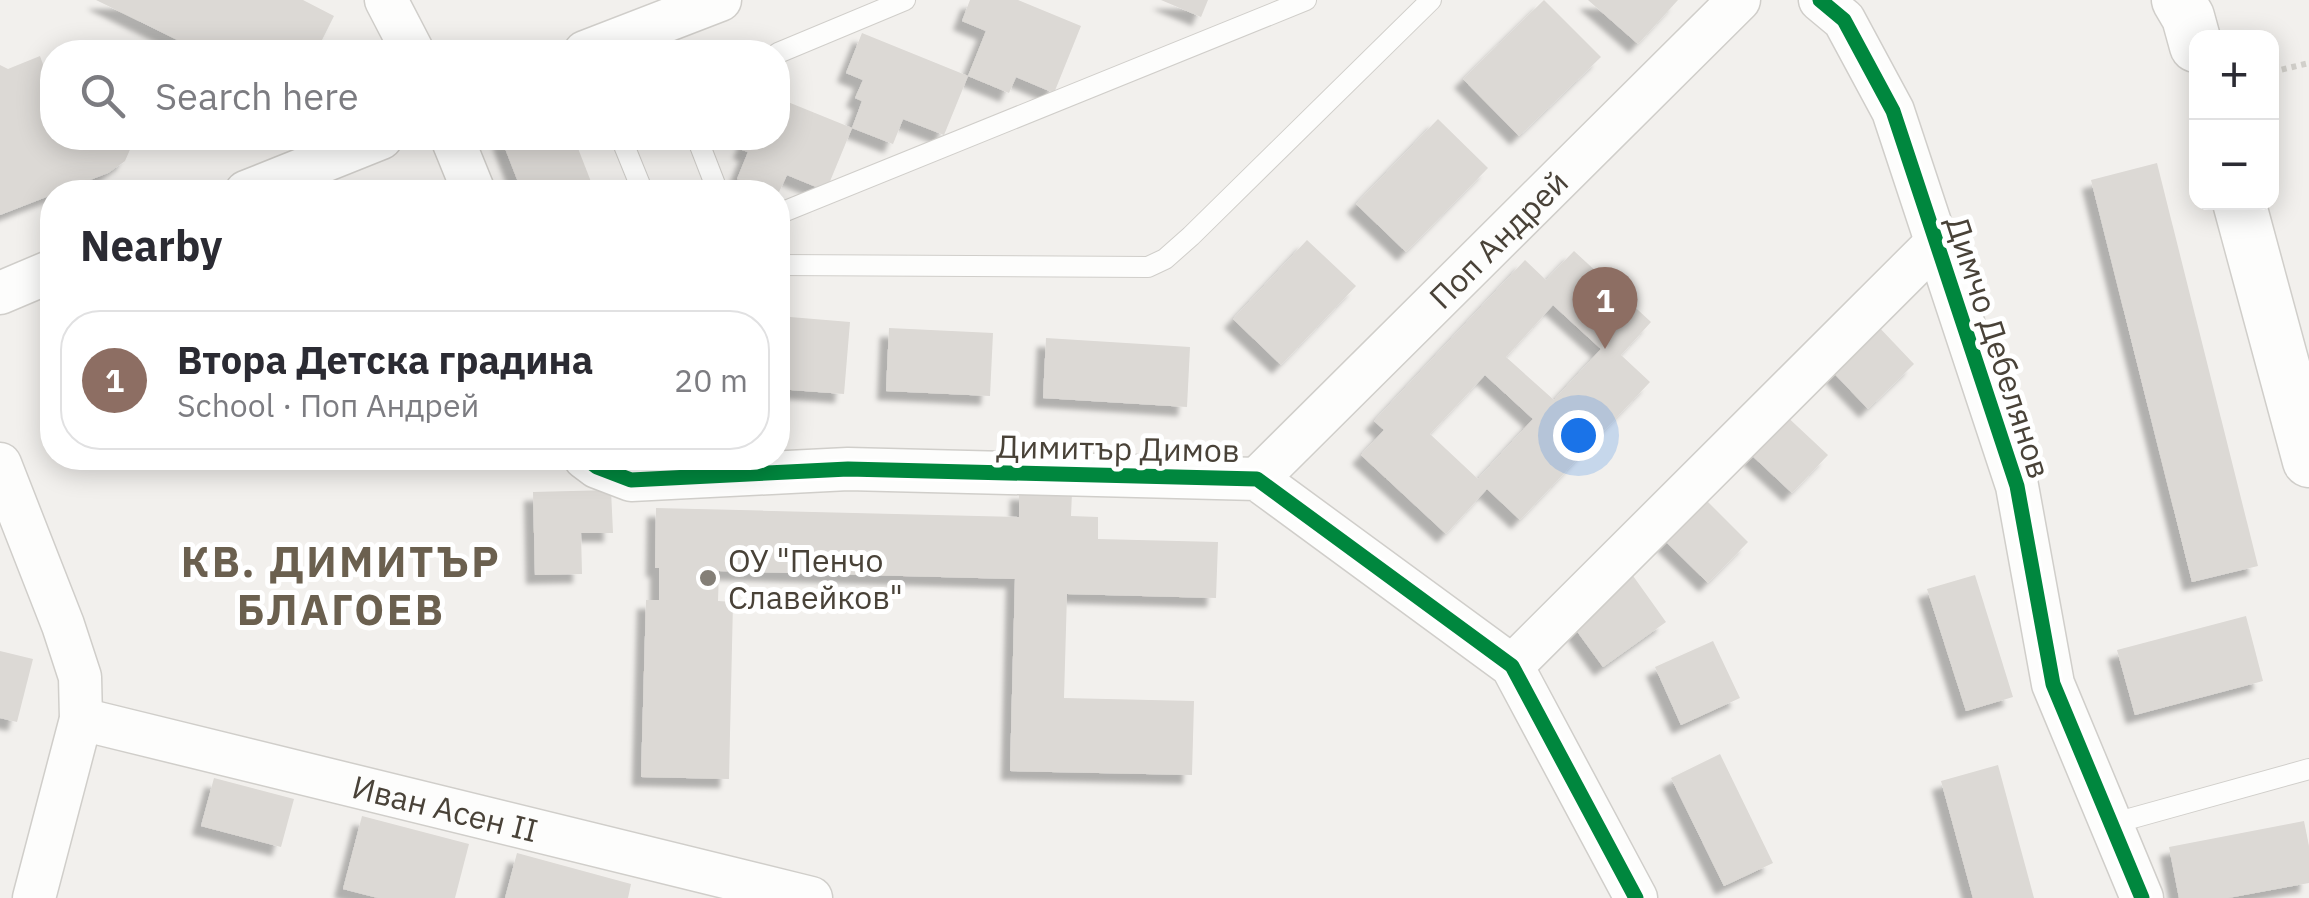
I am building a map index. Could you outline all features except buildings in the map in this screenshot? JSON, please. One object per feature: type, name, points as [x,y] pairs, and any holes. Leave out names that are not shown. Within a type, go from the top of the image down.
[{"type":"street","points":[[386,0],[406,40]]},
{"type":"street","points":[[613,40],[720,0]]},
{"type":"street","name":"Поп Андрей","points":[[1256,479],[1738,0]]},
{"type":"street","name":"Димчо Дебелянов","points":[[1820,0],[1844,20],[1893,111],[2017,486],[2052,684],[2142,898]]},
{"type":"street","points":[[276,180],[352,150]]},
{"type":"street","points":[[457,150],[469,180]]},
{"type":"street","points":[[2241,210],[2309,461]]},
{"type":"street","points":[[1512,666],[1937,242]]},
{"type":"street","points":[[0,293],[40,277]]},
{"type":"street","points":[[0,464],[80,676],[81,719],[34,898]]},
{"type":"street","name":"Димитър Димов","points":[[790,469],[1256,479],[1512,666],[1636,898]]},
{"type":"street","name":"Димитър Димов","points":[[603,470],[631,480],[673,470]]},
{"type":"street","name":"Иван Асен II","points":[[81,719],[811,898]]},
{"type":"lane","points":[[790,48],[905,0]]},
{"type":"lane","points":[[790,209],[1306,0]]},
{"type":"lane","points":[[790,265],[1148,268],[1165,260],[1191,236],[1431,0]]},
{"type":"lane","points":[[626,150],[638,180]]},
{"type":"lane","points":[[702,150],[713,180]]},
{"type":"lane","points":[[2111,824],[2309,770]]},
{"type":"path","points":[[2279,70],[2309,63]]},
{"type":"cycle path","points":[[1820,0],[1844,20],[1893,111],[2017,486],[2053,684],[2142,898]]},
{"type":"cycle path","points":[[605,470],[631,480],[848,469],[1257,479],[1512,666],[1636,898]]},
{"type":"place","name":"Втора Детска градина","points":[[1605,349]]},
{"type":"place","name":"ОУ \"Пенчо Славейков\"","points":[[708,578]]},
{"type":"district","name":"КВ. ДИМИТЪР БЛАГОЕВ","points":[[341,585]]}]
